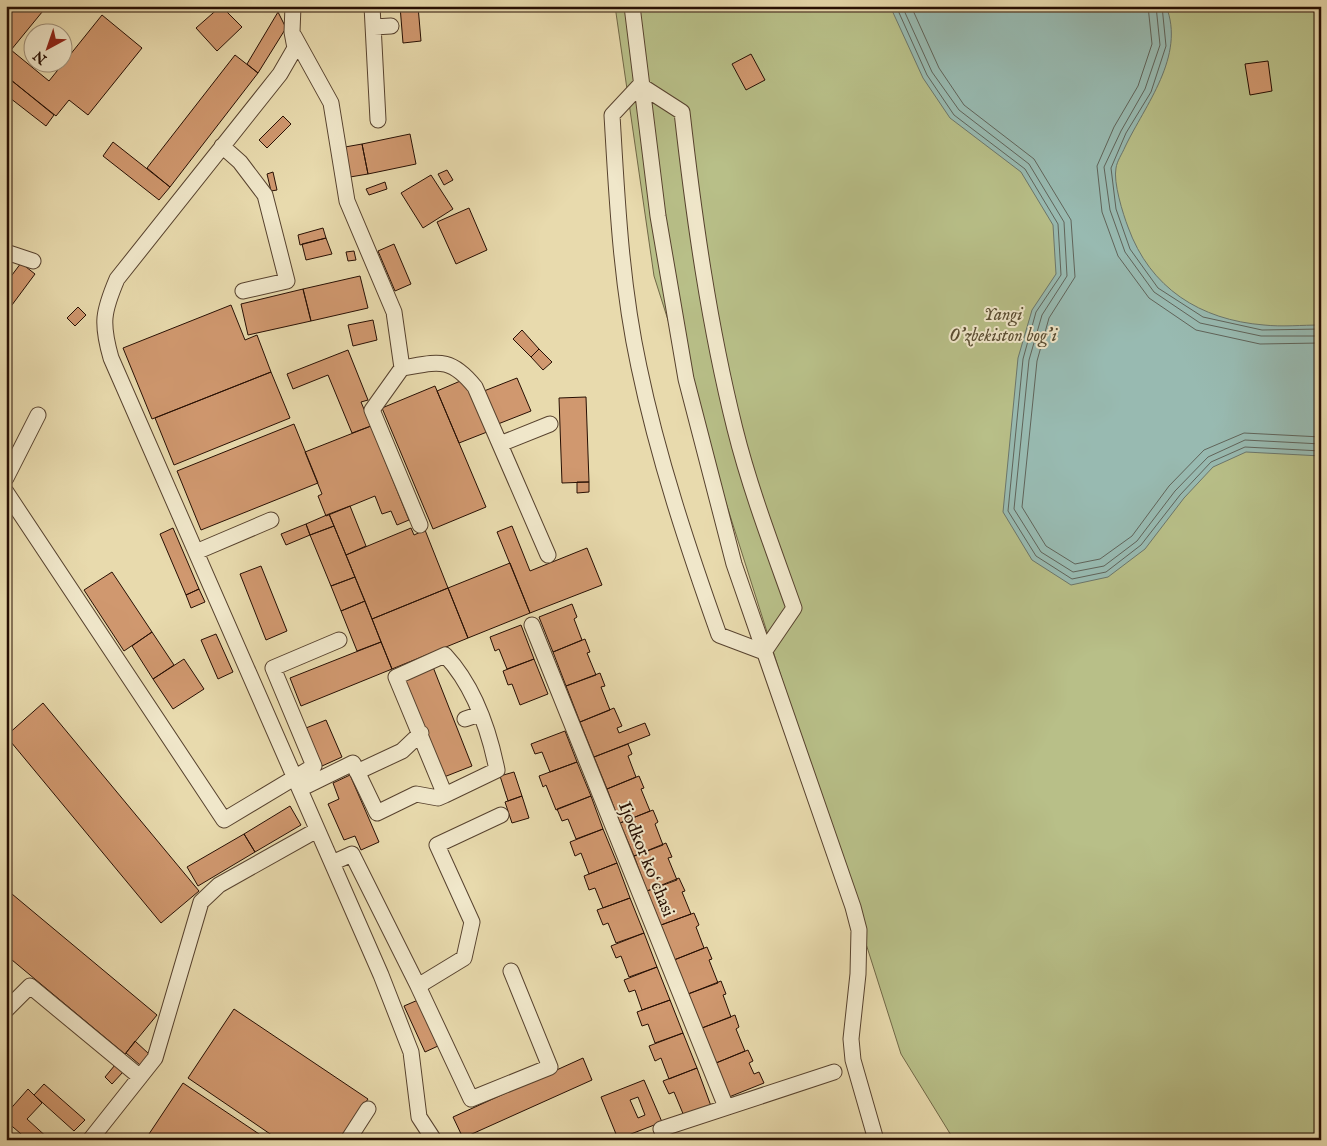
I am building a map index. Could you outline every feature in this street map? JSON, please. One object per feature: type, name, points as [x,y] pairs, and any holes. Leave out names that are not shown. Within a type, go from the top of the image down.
[{"type":"street","points":[[293,6],[292,32],[295,48],[280,74],[117,279],[106,305],[104,332],[111,358],[381,976],[411,1052],[419,1117],[434,1140]]},
{"type":"street","points":[[372,6],[378,120]]},
{"type":"street","points":[[632,6],[640,85],[658,216],[686,379],[734,564],[853,907],[859,930],[858,974],[851,1039],[853,1060],[876,1140]]},
{"type":"street","points":[[374,27],[391,26]]},
{"type":"street","points":[[292,32],[331,103],[347,201],[394,312],[402,368],[372,410],[420,525]]},
{"type":"street","points":[[640,85],[682,112],[694,223],[735,429],[763,520],[794,608],[764,652]]},
{"type":"street","points":[[640,85],[612,116],[618,235],[639,367],[677,511],[719,635],[764,652]]},
{"type":"street","points":[[222,146],[240,162],[265,195],[287,281],[243,291]]},
{"type":"street","points":[[6,252],[33,261]]},
{"type":"street","points":[[402,368],[445,362],[464,372],[476,386],[548,555]]},
{"type":"street","points":[[6,478],[38,415]]},
{"type":"street","points":[[500,444],[550,424]]},
{"type":"street","points":[[6,492],[224,820],[297,783],[353,763],[377,813],[416,794],[438,798],[445,796],[497,770],[492,746],[480,714],[457,668],[444,655],[396,677],[421,733],[445,796]]},
{"type":"street","points":[[196,552],[271,520]]},
{"type":"street","name":"Ijodkor koʻchasi","points":[[532,625],[726,1107]]},
{"type":"street","points":[[297,783],[314,766],[273,668],[339,640]]},
{"type":"street","points":[[465,719],[480,714]]},
{"type":"street","points":[[357,772],[402,750],[421,733]]},
{"type":"street","points":[[418,986],[464,958],[472,922],[436,846],[501,815]]},
{"type":"street","points":[[90,1140],[155,1058],[201,902],[219,885],[317,830]]},
{"type":"street","points":[[332,863],[352,854],[418,986],[471,1099],[550,1067],[511,971]]},
{"type":"street","points":[[6,1010],[30,986],[140,1077]]},
{"type":"street","points":[[666,1140],[661,1129],[834,1072]]},
{"type":"street","points":[[348,1140],[368,1109]]},
{"type":"green space","name":"Yangi O'zbekiston bog'i","points":[[615,6],[1321,6],[1321,1140],[954,1140],[901,1054],[654,276]]},
{"type":"water","points":[[890,6],[1166,6],[1171,25],[1171,43],[1167,62],[1152,97],[1118,160],[1116,168],[1117,189],[1126,221],[1138,249],[1150,267],[1180,297],[1199,308],[1241,322],[1271,326],[1321,325],[1321,456],[1246,452],[1213,467],[1184,498],[1145,549],[1108,577],[1071,585],[1032,560],[1003,512],[1018,358],[1032,310],[1056,274],[1053,225],[1021,172],[950,118],[923,78]]},
{"type":"building","points":[[6,6],[47,6],[34,22],[22,22],[22,37],[11,50],[22,59],[22,72],[38,72],[49,81],[56,72],[72,72],[72,52],[102,15],[142,48],[88,115],[69,100],[56,116],[6,76]]},
{"type":"building","points":[[221,6],[242,27],[217,51],[196,28]]},
{"type":"building","points":[[400,6],[418,6],[421,41],[403,43]]},
{"type":"building","points":[[278,12],[286,28],[258,73],[247,64]]},
{"type":"building","points":[[751,54],[765,80],[746,90],[732,64]]},
{"type":"building","points":[[235,55],[258,73],[170,187],[147,168]]},
{"type":"building","points":[[1268,61],[1272,91],[1250,95],[1245,64]]},
{"type":"building","points":[[6,76],[54,115],[46,126],[10,98],[6,103]]},
{"type":"building","points":[[283,116],[291,124],[267,148],[259,140]]},
{"type":"building","points":[[410,134],[416,164],[368,174],[362,144]]},
{"type":"building","points":[[113,142],[170,187],[159,200],[103,156]]},
{"type":"building","points":[[362,144],[368,174],[350,177],[345,147]]},
{"type":"building","points":[[447,170],[453,180],[444,185],[438,174]]},
{"type":"building","points":[[273,172],[277,190],[271,191],[267,174]]},
{"type":"building","points":[[431,175],[453,209],[423,228],[401,193]]},
{"type":"building","points":[[385,182],[387,189],[369,195],[366,189]]},
{"type":"building","points":[[469,208],[487,250],[456,264],[437,222]]},
{"type":"building","points":[[323,228],[326,238],[300,245],[298,235]]},
{"type":"building","points":[[326,238],[332,254],[306,260],[302,244]]},
{"type":"building","points":[[394,244],[411,284],[395,291],[378,251]]},
{"type":"building","points":[[354,251],[356,260],[348,261],[346,252]]},
{"type":"building","points":[[21,263],[35,274],[6,313],[6,283]]},
{"type":"building","points":[[360,276],[368,308],[311,321],[303,289]]},
{"type":"building","points":[[303,289],[311,321],[248,335],[241,304]]},
{"type":"building","points":[[231,305],[245,340],[257,335],[271,372],[152,419],[123,348]]},
{"type":"building","points":[[78,307],[86,315],[75,326],[67,318]]},
{"type":"building","points":[[373,320],[377,340],[353,346],[348,325]]},
{"type":"building","points":[[522,330],[539,349],[531,357],[513,339]]},
{"type":"building","points":[[539,349],[552,362],[543,370],[531,357]]},
{"type":"building","points":[[348,350],[368,400],[361,402],[371,426],[352,433],[328,375],[293,389],[287,374]]},
{"type":"building","points":[[271,372],[290,418],[174,465],[155,418]]},
{"type":"building","points":[[517,378],[531,411],[498,424],[484,391]]},
{"type":"building","points":[[465,379],[487,432],[459,443],[437,391]]},
{"type":"building","points":[[435,386],[486,507],[433,529],[382,408]]},
{"type":"building","points":[[586,397],[589,482],[562,483],[559,398]]},
{"type":"building","points":[[294,424],[318,483],[201,530],[177,471]]},
{"type":"building","points":[[371,426],[409,520],[397,525],[391,511],[382,514],[375,496],[326,516],[318,496],[322,494],[305,452]]},
{"type":"building","points":[[577,482],[589,482],[589,492],[577,493]]},
{"type":"building","points":[[350,506],[366,546],[346,555],[329,514]]},
{"type":"building","points":[[329,514],[334,526],[310,535],[306,524]]},
{"type":"building","points":[[306,524],[310,535],[286,545],[281,534]]},
{"type":"building","points":[[334,526],[355,577],[331,586],[310,535]]},
{"type":"building","points":[[512,526],[530,571],[587,548],[602,585],[530,613],[497,532]]},
{"type":"building","points":[[173,528],[199,589],[186,595],[160,534]]},
{"type":"building","points":[[411,528],[414,535],[425,530],[448,588],[372,619],[346,555]]},
{"type":"building","points":[[510,563],[530,613],[468,638],[448,588]]},
{"type":"building","points":[[261,566],[287,631],[266,640],[240,574]]},
{"type":"building","points":[[112,572],[152,632],[124,651],[84,590]]},
{"type":"building","points":[[355,577],[365,601],[341,611],[331,586]]},
{"type":"building","points":[[448,588],[468,638],[392,669],[372,619]]},
{"type":"building","points":[[199,589],[205,602],[191,608],[186,595]]},
{"type":"building","points":[[365,601],[381,642],[357,651],[341,611]]},
{"type":"building","points":[[572,604],[577,617],[574,619],[582,640],[553,652],[539,617]]},
{"type":"building","points":[[521,625],[534,659],[507,669],[499,649],[495,651],[490,637]]},
{"type":"building","points":[[152,632],[174,665],[153,679],[132,646]]},
{"type":"building","points":[[216,634],[233,672],[218,679],[201,640]]},
{"type":"building","points":[[585,639],[590,652],[587,653],[596,675],[566,686],[553,652]]},
{"type":"building","points":[[381,642],[392,669],[301,706],[290,678]]},
{"type":"building","points":[[184,659],[204,689],[173,709],[153,679]]},
{"type":"building","points":[[534,659],[548,694],[520,705],[512,684],[508,685],[503,671]]},
{"type":"building","points":[[433,667],[472,766],[444,777],[404,679]]},
{"type":"building","points":[[600,673],[605,686],[601,687],[610,710],[580,722],[566,686]]},
{"type":"building","points":[[43,703],[199,891],[161,923],[6,736]]},
{"type":"building","points":[[614,708],[622,726],[617,728],[619,733],[645,723],[650,735],[594,757],[580,722]]},
{"type":"building","points":[[326,720],[342,757],[322,766],[306,728]]},
{"type":"building","points":[[565,731],[577,762],[550,772],[542,752],[535,754],[531,744]]},
{"type":"building","points":[[628,744],[632,754],[628,756],[636,777],[607,789],[594,757]]},
{"type":"building","points":[[577,762],[591,796],[556,810],[546,785],[543,787],[539,776]]},
{"type":"building","points":[[514,772],[522,796],[508,801],[500,776]]},
{"type":"building","points":[[350,775],[379,842],[361,850],[355,836],[344,840],[328,804],[339,799],[333,783]]},
{"type":"building","points":[[639,776],[644,788],[641,789],[650,811],[620,823],[607,789]]},
{"type":"building","points":[[522,796],[529,818],[512,823],[505,802]]},
{"type":"building","points":[[591,796],[603,829],[576,839],[568,819],[562,821],[557,809]]},
{"type":"building","points":[[290,806],[301,825],[255,852],[244,834]]},
{"type":"building","points":[[653,810],[658,822],[655,824],[663,845],[634,856],[620,823]]},
{"type":"building","points":[[603,829],[617,863],[589,874],[581,853],[575,856],[570,842]]},
{"type":"building","points":[[244,834],[255,852],[198,886],[187,867]]},
{"type":"building","points":[[666,843],[672,857],[668,858],[677,880],[647,891],[634,856]]},
{"type":"building","points":[[617,863],[630,898],[603,908],[595,888],[589,890],[584,876]]},
{"type":"building","points":[[679,878],[685,891],[682,892],[691,914],[661,925],[647,891]]},
{"type":"building","points":[[6,889],[157,1015],[125,1054],[6,955]]},
{"type":"building","points":[[630,898],[644,933],[616,943],[608,923],[603,925],[597,910]]},
{"type":"building","points":[[694,913],[699,925],[696,927],[704,948],[674,960],[661,925]]},
{"type":"building","points":[[644,933],[657,967],[629,977],[621,956],[616,958],[611,946]]},
{"type":"building","points":[[707,947],[712,959],[709,960],[718,983],[688,994],[674,960]]},
{"type":"building","points":[[657,967],[670,1000],[642,1010],[635,990],[629,992],[624,980]]},
{"type":"building","points":[[721,981],[726,994],[723,995],[731,1017],[702,1028],[688,994]]},
{"type":"building","points":[[418,1000],[438,1046],[425,1052],[404,1006]]},
{"type":"building","points":[[670,1000],[683,1033],[655,1043],[648,1024],[642,1026],[637,1012]]},
{"type":"building","points":[[234,1009],[368,1099],[340,1140],[279,1140],[188,1078]]},
{"type":"building","points":[[735,1015],[739,1027],[736,1029],[745,1051],[716,1063],[702,1028]]},
{"type":"building","points":[[683,1033],[697,1068],[669,1079],[661,1058],[655,1061],[649,1046]]},
{"type":"building","points":[[135,1041],[149,1054],[140,1065],[126,1053]]},
{"type":"building","points":[[748,1050],[753,1061],[749,1063],[754,1074],[759,1072],[764,1083],[729,1097],[716,1063]]},
{"type":"building","points":[[583,1058],[592,1080],[463,1138],[453,1117]]},
{"type":"building","points":[[115,1065],[123,1072],[112,1084],[105,1077]]},
{"type":"building","points":[[697,1068],[711,1106],[684,1116],[674,1092],[669,1094],[663,1081]]},
{"type":"building","points":[[644,1080],[662,1122],[618,1139],[601,1097]],"holes":[[[638,1097],[645,1115],[638,1118],[630,1100]]]},
{"type":"building","points":[[183,1083],[268,1140],[145,1140]]},
{"type":"building","points":[[44,1084],[85,1120],[74,1131],[34,1095]]},
{"type":"building","points":[[28,1089],[42,1103],[27,1119],[50,1140],[28,1140],[6,1121],[6,1114]]}]
